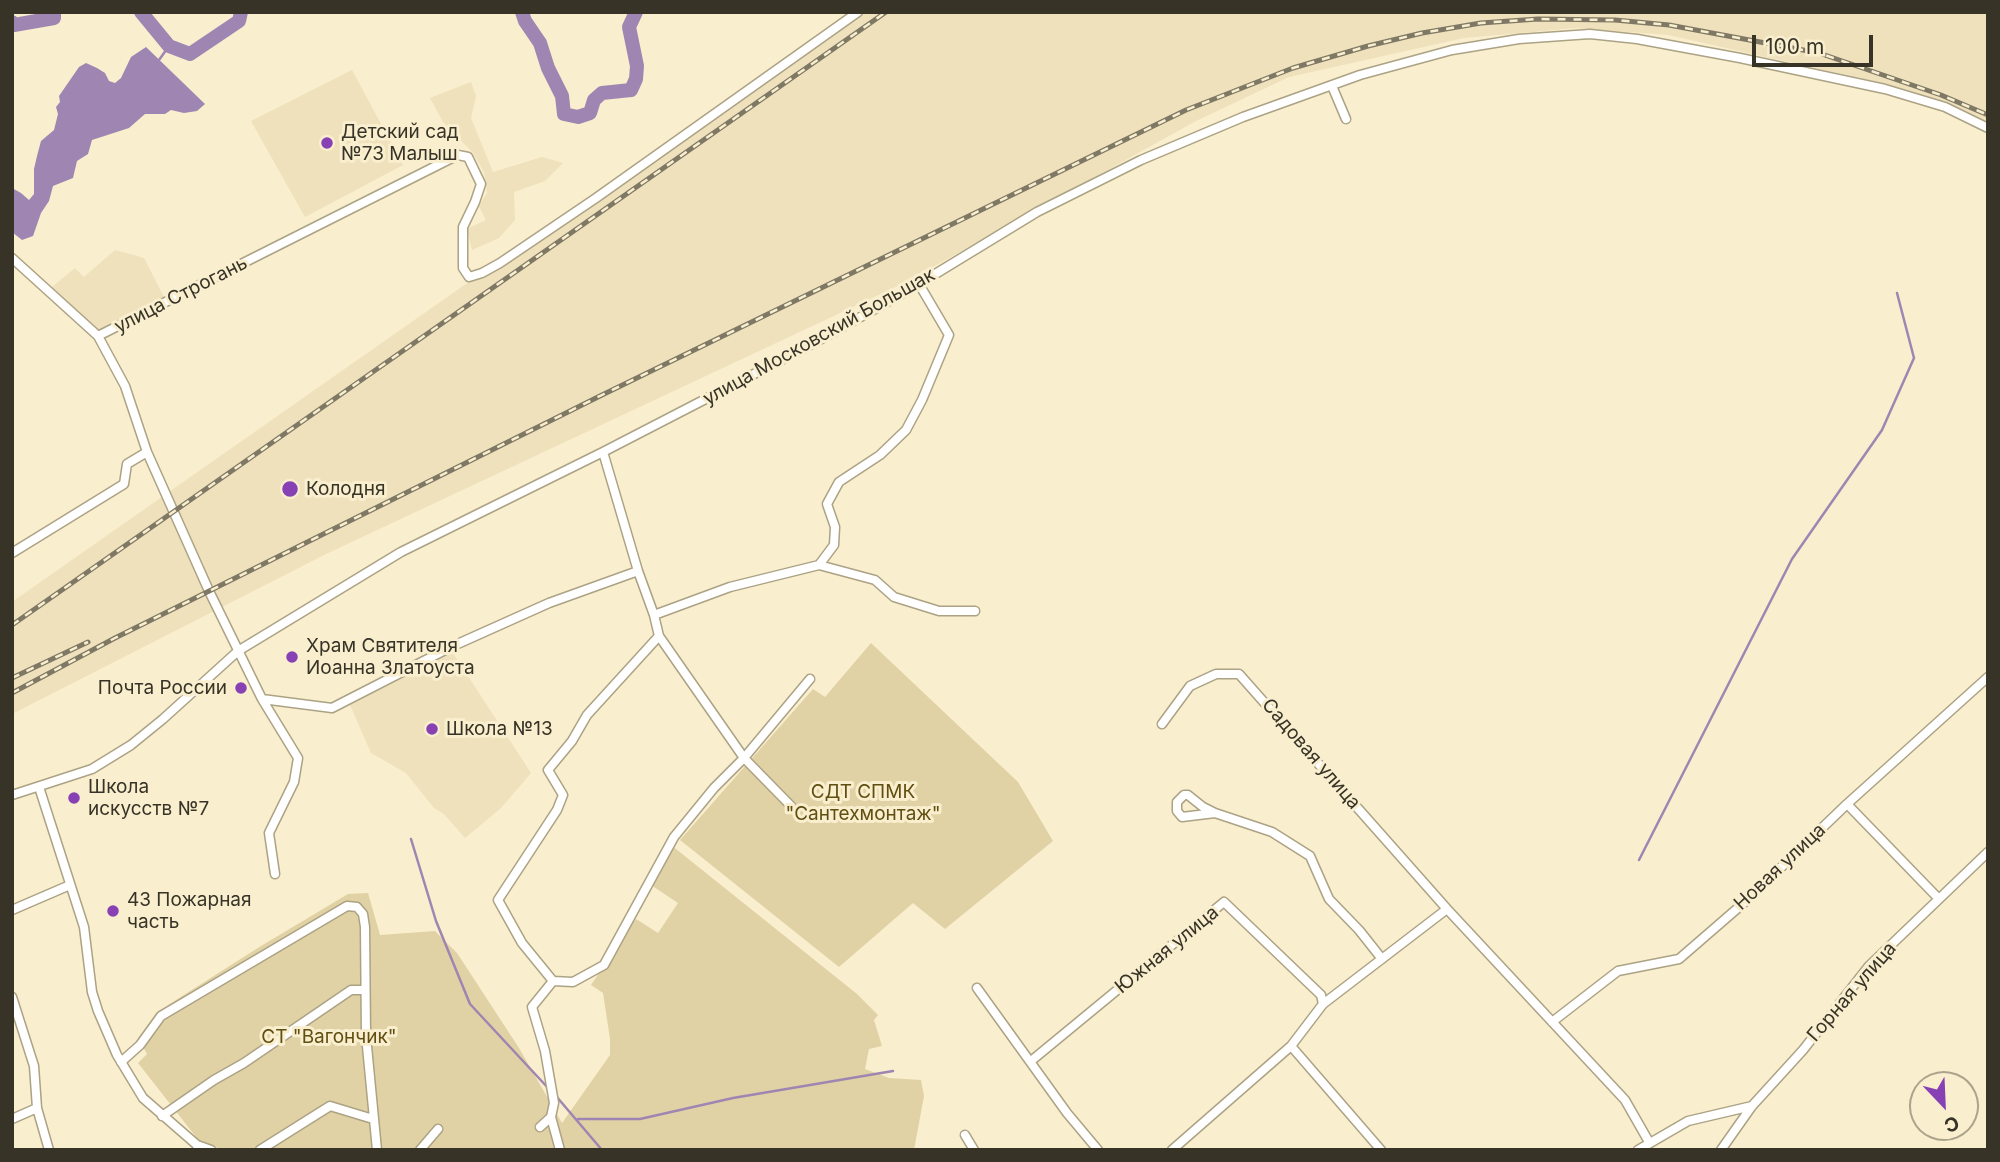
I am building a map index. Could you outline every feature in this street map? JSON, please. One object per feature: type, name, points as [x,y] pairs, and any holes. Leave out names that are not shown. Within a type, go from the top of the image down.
[{"type":"street","name":"улица Строгань","points":[[275,874],[268,833],[295,782],[298,758],[262,699],[238,651],[147,453],[125,386],[98,336],[458,155],[468,157],[481,184],[463,227],[463,268],[469,277],[482,273],[596,198],[858,12]]},
{"type":"street","name":"улица Московский Большак","points":[[12,795],[92,769],[131,746],[238,651],[401,552],[814,343],[919,284],[1037,212],[1141,160],[1241,118],[1360,75],[1452,50],[1519,39],[1590,34],[1637,39],[1740,58],[1885,89],[1945,107],[1988,128]]},
{"type":"street","points":[[1332,86],[1346,119]]},
{"type":"street","points":[[12,258],[98,336]]},
{"type":"street","points":[[819,565],[834,545],[835,527],[827,504],[839,482],[880,455],[906,430],[922,400],[949,335],[919,284]]},
{"type":"street","points":[[603,452],[659,636],[744,758],[792,806]]},
{"type":"street","points":[[12,553],[124,484],[127,464],[147,453]]},
{"type":"street","points":[[654,615],[730,587],[819,565],[875,580],[894,597],[939,611],[975,611]]},
{"type":"street","points":[[262,699],[332,708],[453,646],[549,603],[638,571]]},
{"type":"street","points":[[659,636],[587,715],[572,741],[548,770],[563,795],[557,810],[498,900],[522,943],[553,981],[573,982],[604,965],[674,837],[810,679]]},
{"type":"street","name":"Садовая улица","points":[[1162,724],[1190,685],[1216,674],[1239,674],[1447,909],[1625,1100],[1649,1142]]},
{"type":"street","name":"Новая улица","points":[[1552,1022],[1618,971],[1679,959],[1746,901],[1847,804],[1988,677]]},
{"type":"street","points":[[39,787],[84,927],[92,992],[98,1012],[121,1062],[144,1098],[198,1147],[211,1150]]},
{"type":"street","points":[[1847,804],[1939,899]]},
{"type":"street","points":[[1215,813],[1272,832],[1310,856],[1329,899],[1382,959]]},
{"type":"street","name":"Горная улица","points":[[1721,1150],[1752,1106],[1803,1050],[1869,966],[1988,852]]},
{"type":"street","points":[[12,910],[70,885]]},
{"type":"street","name":"Южная улица","points":[[1031,1062],[1224,902],[1321,995]]},
{"type":"street","points":[[121,1062],[140,1045],[161,1016],[347,906],[357,907],[363,914],[366,1036],[377,1150]]},
{"type":"street","points":[[1172,1150],[1291,1046],[1323,1004],[1447,909]]},
{"type":"street","points":[[553,981],[533,1007],[545,1051],[554,1102],[551,1118],[560,1150]]},
{"type":"street","points":[[977,988],[1067,1113],[1098,1150]]},
{"type":"street","points":[[162,1115],[351,990],[365,990]]},
{"type":"street","points":[[1323,1004],[1321,995],[1333,997]]},
{"type":"street","points":[[12,998],[34,1066],[37,1108],[49,1150]]},
{"type":"street","points":[[1291,1046],[1381,1150]]},
{"type":"street","points":[[260,1150],[330,1106],[373,1119]]},
{"type":"street","points":[[1638,1150],[1688,1121],[1752,1106]]},
{"type":"street","points":[[12,1119],[37,1108]]},
{"type":"street","points":[[540,1127],[551,1118]]},
{"type":"street","points":[[420,1150],[438,1129]]},
{"type":"street","points":[[965,1135],[974,1150]]},
{"type":"shaded area","points":[[854,12],[1988,12],[1988,128],[1946,105],[1883,83],[1668,35],[1576,28],[1464,38],[1289,77],[1196,121],[902,284],[326,554],[12,714],[12,602]]},
{"type":"shaded area","points":[[146,47],[205,104],[197,111],[184,113],[171,110],[165,114],[145,114],[129,128],[92,140],[88,154],[77,161],[73,178],[53,186],[33,236],[22,240],[12,232],[12,188],[29,200],[34,194],[37,156],[41,141],[54,130],[59,96],[79,67],[86,63],[105,73],[109,81],[115,83],[121,78],[131,57]]},
{"type":"shaded area","name":"Детский сад №73 Малыш","points":[[352,70],[403,165],[305,217],[251,121]]},
{"type":"shaded area","points":[[471,82],[476,96],[471,118],[493,172],[542,157],[563,163],[545,181],[514,192],[515,220],[499,238],[472,250],[467,229],[486,220],[479,206],[487,193],[484,172],[473,153],[443,122],[430,98]]},
{"type":"shaded area","points":[[115,250],[144,258],[165,299],[99,332],[52,287],[75,268],[84,277]]},
{"type":"shaded area","name":"Школа №13","points":[[453,653],[531,773],[501,808],[465,838],[444,814],[434,808],[406,773],[371,753],[350,705]]},
{"type":"green space","name":"СДТ СПМК \"Сантехмонтаж\"","points":[[871,643],[1018,782],[1053,841],[945,929],[913,903],[839,967],[680,840],[813,689],[825,697]]},
{"type":"green space","name":"СТ \"Вагончик\"","points":[[671,845],[857,994],[878,1015],[874,1020],[882,1046],[869,1049],[865,1069],[889,1078],[921,1080],[924,1096],[914,1150],[224,1150],[200,1142],[138,1063],[147,1054],[138,1038],[157,1012],[348,894],[368,893],[380,935],[435,931],[457,953],[519,1048],[562,1123],[610,1055],[603,993],[591,985],[636,919],[658,933],[678,903],[651,885]]},
{"type":"waterway","points":[[12,22],[14,25],[54,18],[54,12]]},
{"type":"waterway","points":[[141,12],[169,46],[190,54],[239,21],[241,12]]},
{"type":"waterway","points":[[522,12],[540,43],[548,68],[562,96],[564,114],[578,117],[590,113],[594,100],[602,93],[631,90],[636,79],[637,66],[629,27],[636,12]]},
{"type":"waterway","points":[[159,60],[169,46]]},
{"type":"waterway","points":[[1639,860],[1792,559],[1882,430],[1914,358],[1897,293]]},
{"type":"waterway","points":[[411,839],[436,921],[470,1004],[549,1089]]},
{"type":"waterway","points":[[578,1119],[640,1119],[733,1098],[893,1071]]},
{"type":"waterway","points":[[556,1096],[602,1150]]},
{"type":"railway","points":[[12,625],[886,12]]},
{"type":"railway","points":[[12,693],[115,638],[602,395],[1186,110],[1293,68],[1368,46],[1481,23],[1538,19],[1615,20],[1669,25],[1819,53],[1941,95],[1988,115]]},
{"type":"railway","points":[[12,678],[88,642]]},
{"type":"place","name":"Детский сад №73 Малыш","points":[[327,143]]},
{"type":"place","name":"Колодня","points":[[290,489]]},
{"type":"place","name":"Храм Святителя Иоанна Златоуста","points":[[292,657]]},
{"type":"place","name":"Почта России","points":[[241,688]]},
{"type":"place","name":"Школа №13","points":[[432,729]]},
{"type":"place","name":"Школа искусств №7","points":[[74,798]]},
{"type":"place","name":"43 Пожарная часть","points":[[113,911]]}]
